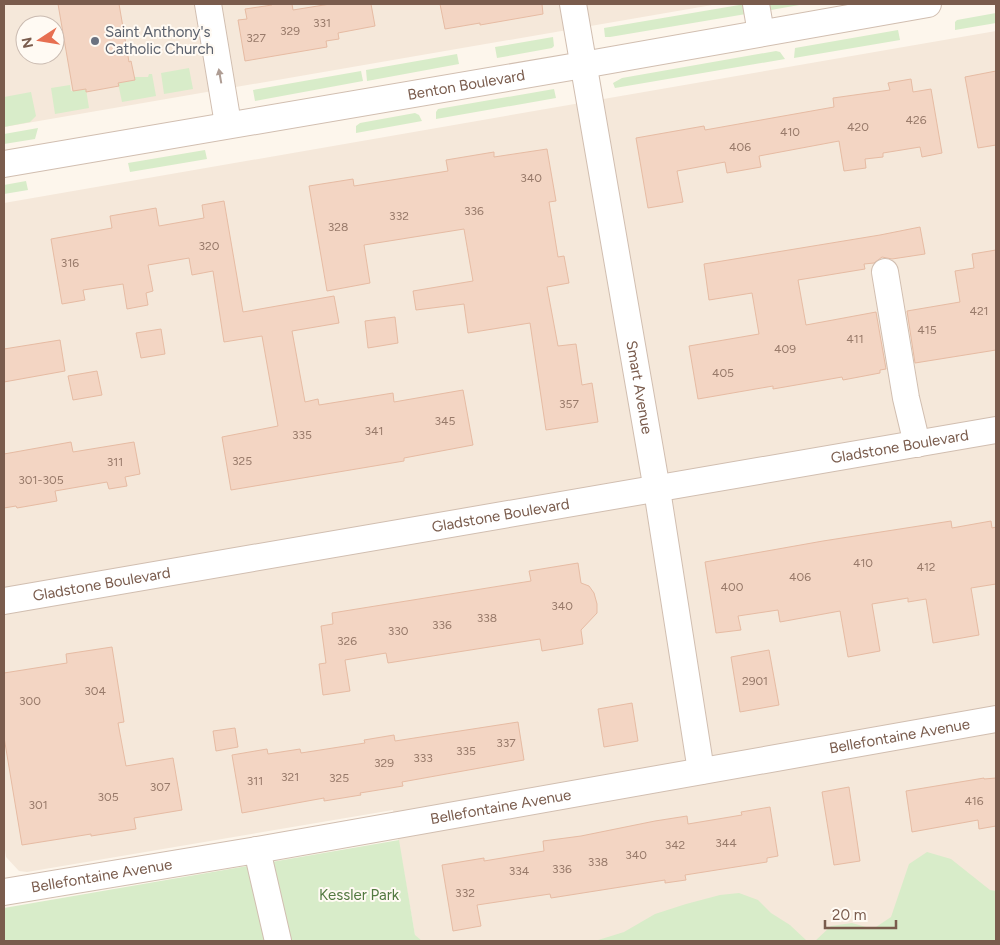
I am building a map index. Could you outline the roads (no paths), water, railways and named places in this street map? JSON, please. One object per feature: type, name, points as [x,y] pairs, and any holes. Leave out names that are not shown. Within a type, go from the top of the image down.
[{"type":"street","points":[[208,4],[228,124]]},
{"type":"street","name":"Smart Avenue","points":[[572,4],[657,490],[700,772]]},
{"type":"street","points":[[756,4],[761,33]]},
{"type":"street","name":"Benton Boulevard","points":[[4,164],[928,4]]},
{"type":"street","points":[[884,272],[906,398],[917,444]]},
{"type":"street","name":"Gladstone Boulevard","points":[[4,601],[657,490],[996,430]]},
{"type":"street","name":"Bellefontaine Avenue","points":[[4,892],[257,850],[996,719]]},
{"type":"street","points":[[257,850],[278,941]]},
{"type":"place","name":"Saint Anthony's Catholic Church","points":[[95,41]]},
{"type":"park label","name":"Kessler Park","points":[[359,895]]}]
